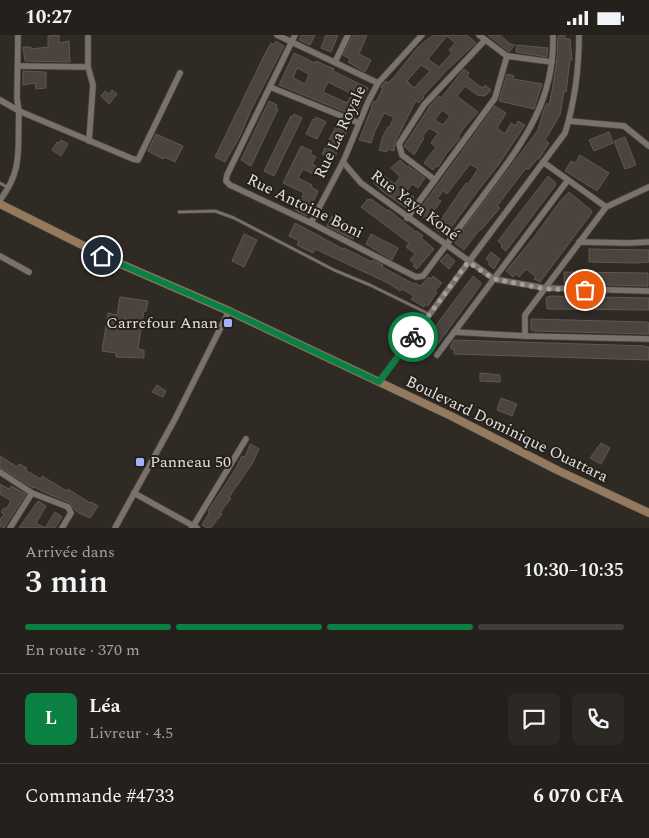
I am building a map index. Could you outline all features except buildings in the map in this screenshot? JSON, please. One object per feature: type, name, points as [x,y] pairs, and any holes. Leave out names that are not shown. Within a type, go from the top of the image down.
[{"type":"street","points":[[0,202],[9,188],[18,165],[18,35]]},
{"type":"street","points":[[88,35],[88,67],[93,85],[89,141]]},
{"type":"street","points":[[277,35],[378,83]]},
{"type":"street","name":"Rue Antoine Boni","points":[[295,35],[227,175],[226,181],[230,185],[312,223],[416,277],[423,276],[520,146],[538,114],[550,77],[553,35]]},
{"type":"street","points":[[335,62],[348,35]]},
{"type":"street","name":"Rue La Royale","points":[[312,223],[343,162],[378,83],[422,35]]},
{"type":"street","points":[[479,35],[508,56],[552,62]]},
{"type":"street","points":[[379,382],[565,133],[572,111],[580,62],[580,35]]},
{"type":"street","points":[[435,180],[402,155],[400,144],[424,105],[485,40]]},
{"type":"street","points":[[408,218],[495,98],[508,56]]},
{"type":"street","points":[[18,66],[88,67]]},
{"type":"street","points":[[0,100],[19,111],[89,141],[133,159],[138,159],[180,73]]},
{"type":"street","points":[[270,87],[359,123]]},
{"type":"street","points":[[569,121],[624,126],[649,146]]},
{"type":"street","name":"Rue Yaya Koné","points":[[343,162],[361,183],[494,279],[545,289],[649,291]]},
{"type":"street","points":[[543,162],[606,207]]},
{"type":"street","points":[[437,355],[568,180]]},
{"type":"street","points":[[525,336],[525,315],[606,207],[649,187]]},
{"type":"street","name":"Boulevard Dominique Ouattara","points":[[0,202],[116,263],[229,311],[451,416],[559,471],[649,513]]},
{"type":"street","points":[[579,242],[649,242]]},
{"type":"street","points":[[0,256],[29,272]]},
{"type":"street","points":[[115,528],[175,419],[229,311]]},
{"type":"street","points":[[454,332],[649,339]]},
{"type":"street","points":[[134,493],[194,527],[246,439]]},
{"type":"street","points":[[0,472],[32,493],[68,507],[72,513],[62,528]]},
{"type":"street","points":[[10,528],[32,493]]},
{"type":"lane","points":[[0,183],[9,188]]},
{"type":"lane","points":[[180,212],[215,211],[234,218],[334,270],[430,314]]},
{"type":"way so far","points":[[413,337],[468,262],[494,279],[545,289],[585,290]]},
{"type":"place","name":"Carrefour Anan","points":[[228,323]]},
{"type":"place","name":"Panneau 50","points":[[140,462]]},
{"type":"route","points":[[102,256],[229,311],[379,382],[413,337]]}]
